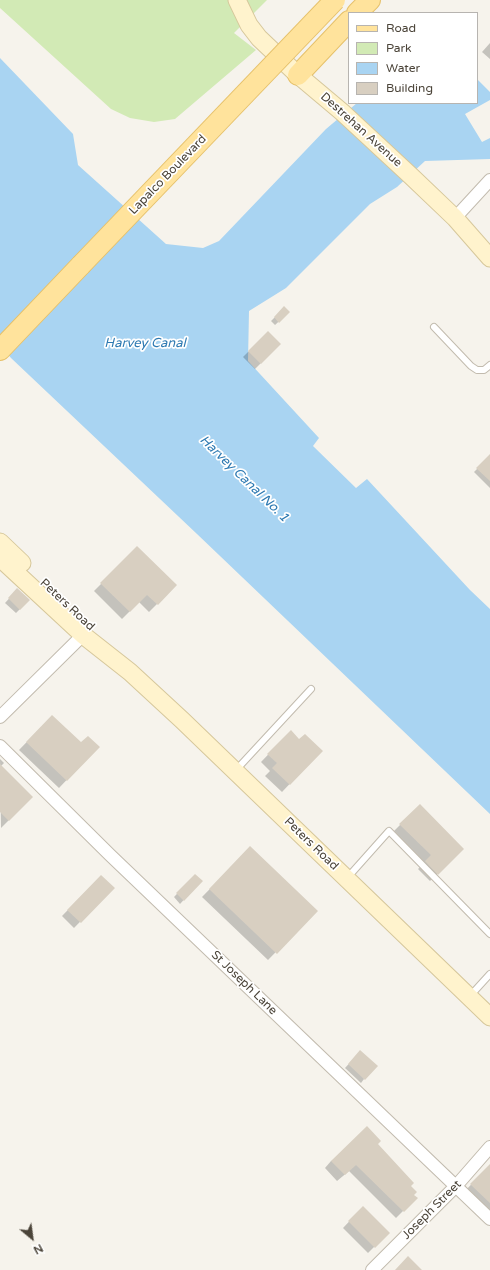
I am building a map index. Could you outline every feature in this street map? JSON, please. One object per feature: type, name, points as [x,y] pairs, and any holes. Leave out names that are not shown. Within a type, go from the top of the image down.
[{"type":"main road","name":"Destrehan Avenue","points":[[237,0],[244,16],[255,33],[298,75],[342,112],[455,218],[490,258]]},
{"type":"main road","name":"Lapalco Boulevard","points":[[0,330],[316,0]]},
{"type":"main road","name":"Lapalco Boulevard","points":[[0,350],[335,0]]},
{"type":"main road","points":[[358,12],[370,0]]},
{"type":"main road","points":[[298,75],[348,22]]},
{"type":"main road","name":"Peters Road","points":[[0,542],[94,631],[130,672]]},
{"type":"main road","name":"Peters Road","points":[[0,558],[83,635],[130,672],[182,720],[490,1017]]},
{"type":"street","points":[[455,218],[490,180]]},
{"type":"street","points":[[0,717],[83,635]]},
{"type":"street","name":"St Joseph Lane","points":[[0,746],[110,855],[490,1219]]},
{"type":"street","name":"Joseph Street","points":[[372,1270],[456,1186],[490,1147]]},
{"type":"lane","points":[[434,327],[471,366],[477,370],[484,370],[490,364]]},
{"type":"lane","points":[[235,771],[312,689]]},
{"type":"lane","points":[[347,879],[389,831],[490,934]]},
{"type":"lane","points":[[469,997],[490,974]]},
{"type":"green space","points":[[0,0],[267,0],[234,33],[256,50],[175,119],[154,122],[130,118],[111,109],[0,8]]},
{"type":"water","name":"Harvey Canal","points":[[0,58],[73,134],[78,165],[166,244],[203,248],[219,241],[326,129],[356,104],[478,104],[478,80],[490,92],[490,100],[465,114],[482,142],[490,138],[490,159],[425,161],[397,187],[370,204],[286,288],[249,311],[248,361],[319,438],[313,446],[356,488],[367,479],[470,590],[490,609],[490,814],[11,358],[0,345]]},
{"type":"building","points":[[284,306],[290,312],[279,323],[274,317]]},
{"type":"building","points":[[268,331],[281,344],[261,364],[248,351]]},
{"type":"building","points":[[490,454],[490,481],[476,468]]},
{"type":"building","points":[[137,546],[177,585],[158,605],[147,595],[130,612],[100,583]]},
{"type":"building","points":[[17,588],[30,600],[20,610],[8,598]]},
{"type":"building","points":[[52,715],[81,742],[88,736],[100,747],[67,781],[26,742]]},
{"type":"building","points":[[291,730],[299,739],[305,734],[323,751],[290,785],[272,768],[277,763],[267,754]]},
{"type":"building","points":[[0,764],[33,797],[9,821],[0,812]]},
{"type":"building","points":[[420,804],[464,849],[438,875],[425,861],[431,855],[399,824]]},
{"type":"building","points":[[250,846],[318,911],[277,954],[209,889]]},
{"type":"building","points":[[195,874],[203,881],[184,901],[176,893]]},
{"type":"building","points":[[101,875],[115,888],[81,923],[67,910]]},
{"type":"building","points":[[360,1050],[378,1066],[365,1080],[348,1064]]},
{"type":"building","points":[[367,1126],[381,1141],[378,1144],[414,1183],[411,1186],[417,1192],[414,1195],[418,1198],[404,1212],[356,1165],[345,1175],[331,1161]]},
{"type":"building","points":[[490,1164],[490,1203],[470,1184]]},
{"type":"building","points":[[363,1206],[390,1233],[375,1248],[348,1221]]},
{"type":"building","points":[[408,1256],[422,1270],[395,1270]]},
{"type":"water label","name":"Harvey Canal No. 1","points":[[244,479]]}]
